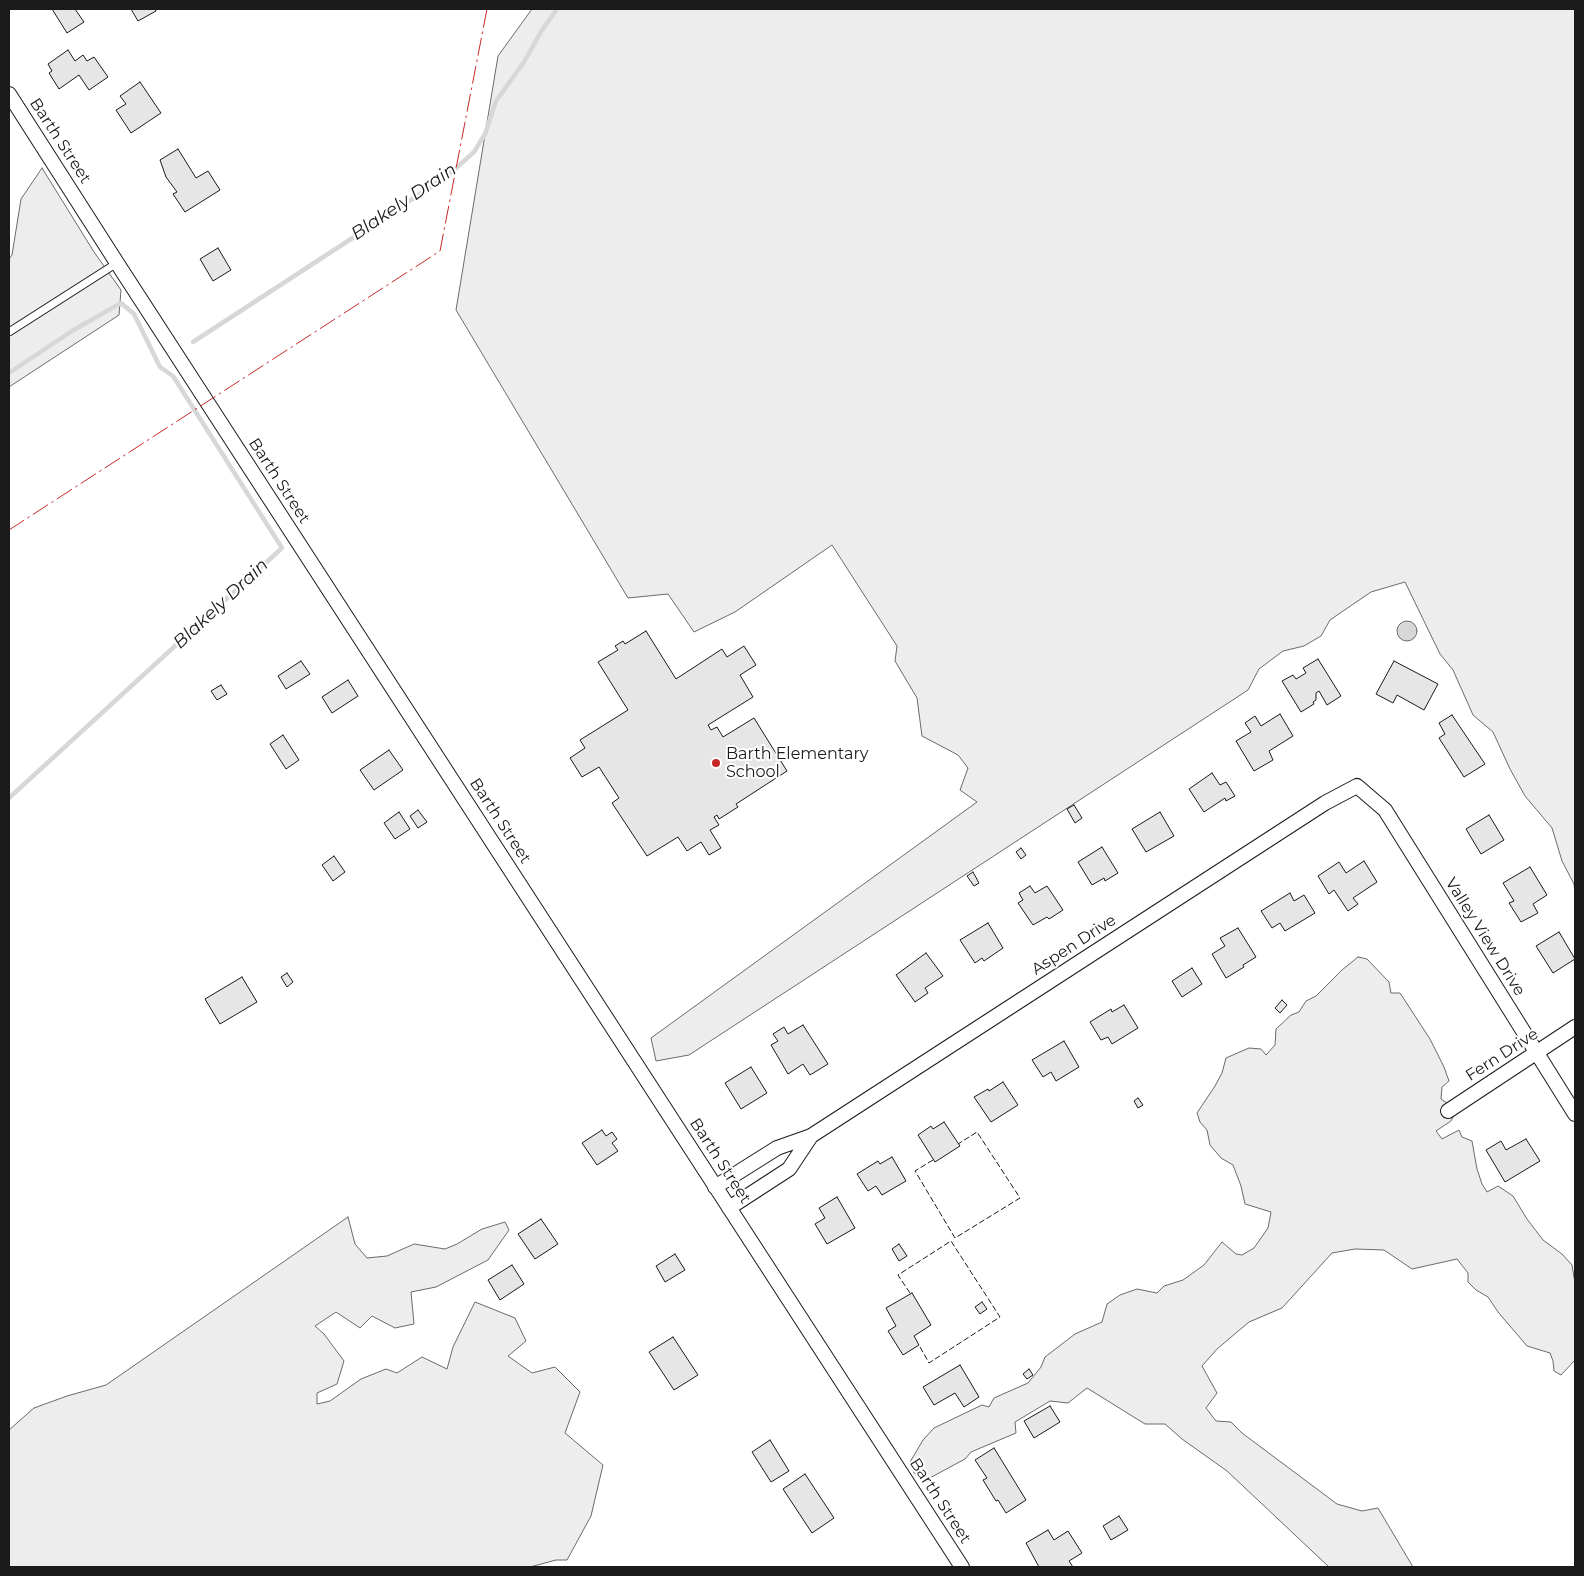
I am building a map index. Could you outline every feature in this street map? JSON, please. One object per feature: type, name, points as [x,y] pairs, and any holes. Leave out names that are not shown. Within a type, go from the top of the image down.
[{"type":"street","name":"Barth Street","points":[[9,94],[962,1567]]},
{"type":"street","name":"Aspen Drive","points":[[715,1187],[777,1148],[811,1136],[1325,803],[1357,786]]},
{"type":"street","name":"Valley View Drive","points":[[1357,786],[1386,810],[1575,1114]]},
{"type":"street","name":"Fern Drive","points":[[1448,1111],[1575,1027]]},
{"type":"street","name":"Aspen Drive","points":[[729,1208],[788,1170],[811,1136]]},
{"type":"lane","points":[[9,332],[117,263]]},
{"type":"shaded area","points":[[532,9],[1575,9],[1575,894],[1574,884],[1562,861],[1552,828],[1525,796],[1493,732],[1473,715],[1453,670],[1440,654],[1405,582],[1371,592],[1330,620],[1321,636],[1304,646],[1283,651],[1259,669],[1248,690],[689,1055],[656,1061],[651,1038],[977,802],[960,790],[968,768],[958,755],[922,736],[917,698],[895,661],[897,646],[832,545],[735,612],[694,632],[668,594],[628,598],[456,310],[498,56]]},
{"type":"shaded area","points":[[42,168],[94,252],[121,290],[119,315],[9,387],[9,259],[12,255],[21,199]]},
{"type":"shaded area","points":[[1407,621],[1414,624],[1417,631],[1414,638],[1407,641],[1400,638],[1397,631],[1400,624]]},
{"type":"shaded area","points":[[1358,957],[1367,959],[1389,982],[1391,993],[1400,993],[1430,1039],[1444,1067],[1449,1081],[1442,1087],[1441,1099],[1455,1113],[1451,1121],[1436,1131],[1442,1139],[1459,1130],[1462,1137],[1472,1141],[1477,1169],[1487,1192],[1498,1186],[1513,1196],[1543,1240],[1562,1254],[1572,1265],[1575,1283],[1575,1360],[1561,1375],[1554,1371],[1550,1353],[1527,1346],[1498,1312],[1488,1297],[1476,1290],[1468,1282],[1468,1273],[1457,1259],[1412,1269],[1384,1250],[1355,1249],[1332,1253],[1282,1308],[1249,1322],[1217,1349],[1202,1366],[1217,1393],[1206,1408],[1216,1421],[1231,1422],[1242,1433],[1337,1504],[1362,1511],[1378,1508],[1413,1567],[1329,1567],[1227,1471],[1182,1439],[1165,1424],[1145,1424],[1087,1388],[1068,1403],[1050,1401],[1015,1422],[1016,1433],[971,1452],[965,1459],[926,1480],[914,1473],[910,1462],[923,1440],[934,1428],[982,1405],[989,1407],[994,1398],[1028,1383],[1041,1367],[1045,1357],[1075,1334],[1102,1322],[1107,1304],[1120,1295],[1137,1289],[1157,1293],[1164,1286],[1183,1280],[1204,1265],[1222,1242],[1236,1254],[1242,1255],[1254,1248],[1268,1228],[1271,1212],[1245,1204],[1233,1165],[1221,1158],[1210,1145],[1207,1130],[1200,1122],[1197,1113],[1222,1073],[1226,1058],[1249,1048],[1261,1049],[1266,1055],[1275,1045],[1276,1029],[1291,1015],[1299,1012],[1306,1001],[1316,996]]},
{"type":"shaded area","points":[[348,1217],[355,1244],[367,1258],[387,1256],[414,1244],[445,1249],[482,1229],[505,1222],[509,1230],[488,1260],[436,1287],[411,1292],[414,1324],[395,1328],[372,1316],[360,1328],[336,1312],[315,1326],[324,1334],[344,1361],[337,1384],[317,1393],[317,1404],[330,1401],[361,1379],[386,1369],[397,1373],[422,1357],[447,1369],[453,1347],[475,1302],[515,1318],[526,1341],[508,1356],[532,1373],[555,1367],[580,1392],[565,1433],[603,1465],[591,1516],[567,1560],[556,1560],[530,1567],[9,1567],[9,1430],[34,1408],[106,1385]]},
{"type":"building","points":[[52,9],[75,9],[84,22],[67,33]]},
{"type":"building","points":[[131,9],[155,9],[156,11],[138,21]]},
{"type":"building","points":[[68,50],[75,61],[83,55],[87,61],[94,57],[108,77],[89,90],[79,75],[59,89],[49,73],[52,71],[48,64]]},
{"type":"building","points":[[140,82],[161,113],[131,133],[116,110],[126,104],[120,96]]},
{"type":"building","points":[[178,149],[196,178],[208,171],[220,190],[185,212],[173,194],[177,192],[166,177],[160,160]]},
{"type":"building","points":[[218,248],[231,270],[213,281],[200,259]]},
{"type":"building","points":[[646,631],[676,679],[722,649],[727,657],[744,646],[756,665],[740,675],[753,697],[708,725],[711,730],[717,727],[723,737],[754,718],[787,771],[736,804],[738,807],[719,819],[717,815],[714,817],[719,825],[710,830],[721,848],[709,855],[701,842],[687,851],[678,837],[647,856],[612,803],[619,798],[599,767],[582,777],[570,758],[585,748],[580,740],[628,710],[598,662],[618,650],[615,646],[623,641],[625,644]]},
{"type":"building","points":[[1318,659],[1341,696],[1327,705],[1319,691],[1316,693],[1314,704],[1301,712],[1282,681],[1293,675],[1296,679],[1306,673],[1303,668]]},
{"type":"building","points":[[301,661],[310,674],[286,689],[278,676]]},
{"type":"building","points":[[1394,661],[1438,684],[1424,710],[1397,695],[1393,703],[1376,694]]},
{"type":"building","points":[[348,680],[358,696],[332,713],[322,697]]},
{"type":"building","points":[[221,685],[227,694],[217,700],[211,691]]},
{"type":"building","points":[[1280,714],[1293,736],[1269,751],[1273,760],[1254,771],[1236,741],[1251,732],[1245,723],[1255,716],[1261,726]]},
{"type":"building","points":[[1452,715],[1485,764],[1464,777],[1439,738],[1445,734],[1439,723]]},
{"type":"building","points":[[283,735],[299,760],[286,769],[270,744]]},
{"type":"building","points":[[389,750],[403,770],[374,790],[360,770]]},
{"type":"building","points":[[1212,773],[1220,785],[1226,782],[1235,796],[1226,801],[1225,798],[1204,812],[1189,789]]},
{"type":"building","points":[[1074,805],[1082,818],[1075,823],[1067,809]]},
{"type":"building","points":[[418,810],[427,822],[418,828],[410,816]]},
{"type":"building","points":[[399,812],[410,829],[395,839],[384,823]]},
{"type":"building","points":[[1160,812],[1174,836],[1146,852],[1132,829]]},
{"type":"building","points":[[1489,815],[1504,840],[1481,854],[1466,829]]},
{"type":"building","points":[[1102,847],[1118,873],[1105,881],[1104,878],[1092,885],[1078,862]]},
{"type":"building","points":[[1021,848],[1026,855],[1021,859],[1016,852]]},
{"type":"building","points":[[334,856],[345,872],[333,881],[322,865]]},
{"type":"building","points":[[1364,861],[1377,882],[1353,898],[1358,904],[1348,911],[1334,890],[1329,894],[1318,876],[1339,862],[1346,873]]},
{"type":"building","points":[[1530,867],[1547,895],[1533,904],[1538,913],[1521,922],[1509,903],[1514,901],[1503,883]]},
{"type":"building","points":[[973,872],[979,883],[974,886],[967,876]]},
{"type":"building","points":[[1030,886],[1035,893],[1047,886],[1063,910],[1049,919],[1047,917],[1033,925],[1018,903],[1023,900],[1019,893]]},
{"type":"building","points":[[1290,893],[1294,901],[1304,895],[1315,913],[1285,931],[1280,923],[1272,928],[1261,911]]},
{"type":"building","points":[[988,923],[1003,948],[984,961],[982,958],[975,963],[960,940]]},
{"type":"building","points":[[1238,928],[1256,957],[1226,978],[1212,954],[1225,946],[1220,938]]},
{"type":"building","points":[[1559,932],[1575,959],[1553,973],[1536,946]]},
{"type":"building","points":[[926,953],[943,976],[925,988],[928,993],[915,1002],[896,975]]},
{"type":"building","points":[[1192,968],[1202,984],[1182,997],[1172,981]]},
{"type":"building","points":[[287,973],[293,982],[287,987],[281,977]]},
{"type":"building","points":[[242,977],[257,1002],[220,1024],[205,999]]},
{"type":"building","points":[[1282,1000],[1287,1005],[1280,1013],[1275,1008]]},
{"type":"building","points":[[1124,1005],[1138,1028],[1112,1044],[1108,1037],[1101,1040],[1090,1022],[1111,1009],[1112,1012]]},
{"type":"building","points":[[803,1025],[828,1064],[810,1075],[803,1064],[788,1074],[771,1045],[778,1041],[773,1034],[784,1027],[788,1034]]},
{"type":"building","points":[[1064,1041],[1079,1067],[1056,1081],[1051,1072],[1043,1077],[1032,1060]]},
{"type":"building","points":[[751,1067],[767,1093],[741,1109],[725,1083]]},
{"type":"building","points":[[1003,1082],[1018,1105],[991,1122],[974,1097],[988,1089],[989,1091]]},
{"type":"building","points":[[1138,1098],[1143,1105],[1138,1108],[1134,1101]]},
{"type":"building","points":[[944,1122],[960,1146],[935,1162],[918,1135],[931,1126],[933,1129]]},
{"type":"building","points":[[602,1130],[606,1136],[612,1132],[617,1139],[612,1143],[618,1151],[597,1165],[582,1143]]},
{"type":"building","points":[[1526,1139],[1540,1161],[1505,1182],[1486,1150],[1501,1141],[1506,1150]]},
{"type":"building","points":[[892,1157],[906,1181],[882,1195],[876,1186],[868,1191],[857,1174],[878,1161],[880,1164]]},
{"type":"building","points":[[837,1197],[855,1228],[827,1244],[815,1224],[825,1218],[819,1208]]},
{"type":"building","points":[[541,1219],[558,1244],[535,1259],[518,1234]]},
{"type":"building","points":[[899,1244],[907,1256],[899,1261],[892,1249]]},
{"type":"building","points":[[675,1254],[685,1270],[665,1282],[656,1266]]},
{"type":"building","points":[[512,1265],[524,1284],[500,1300],[488,1280]]},
{"type":"building","points":[[912,1293],[931,1325],[914,1336],[919,1345],[903,1355],[888,1331],[896,1326],[886,1308]]},
{"type":"building","points":[[982,1302],[987,1309],[980,1314],[975,1307]]},
{"type":"building","points":[[673,1337],[698,1375],[674,1390],[649,1352]]},
{"type":"building","points":[[960,1365],[979,1397],[964,1407],[955,1393],[934,1405],[923,1387]]},
{"type":"building","points":[[1029,1369],[1033,1375],[1027,1379],[1023,1374]]},
{"type":"building","points":[[1050,1406],[1060,1422],[1034,1438],[1024,1421]]},
{"type":"building","points":[[770,1440],[789,1471],[771,1482],[752,1452]]},
{"type":"building","points":[[994,1448],[1026,1500],[1006,1513],[983,1480],[987,1478],[975,1460]]},
{"type":"building","points":[[805,1474],[834,1518],[812,1533],[783,1489]]},
{"type":"building","points":[[1119,1516],[1128,1530],[1111,1540],[1103,1526]]},
{"type":"building","points":[[1048,1530],[1054,1540],[1068,1531],[1082,1553],[1069,1561],[1073,1567],[1039,1567],[1026,1543]]},
{"type":"waterway","name":"Blakely Drain","points":[[193,342],[446,177],[474,152],[485,134],[496,101],[524,62],[542,30],[557,9]]},
{"type":"waterway","name":"Blakely Drain","points":[[9,373],[72,331],[121,303],[134,314],[160,367],[173,376],[282,548],[9,798]]},
{"type":"fence","points":[[933,1160],[915,1171],[955,1238],[1020,1198],[977,1132],[958,1144]]},
{"type":"fence","points":[[910,1293],[898,1275],[951,1241],[1000,1317],[929,1363],[919,1345]]},
{"type":"power","points":[[9,530],[440,251],[487,9]]},
{"type":"place","name":"Barth Elementary School","points":[[716,763]]}]
